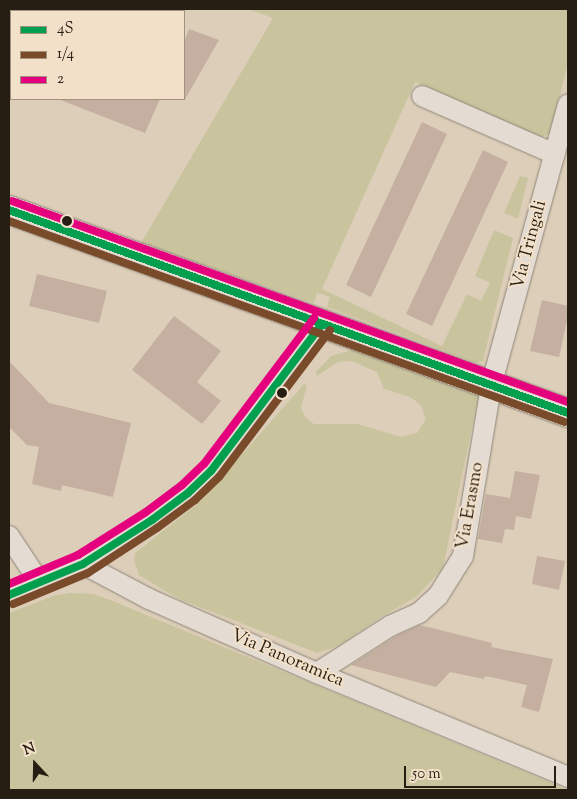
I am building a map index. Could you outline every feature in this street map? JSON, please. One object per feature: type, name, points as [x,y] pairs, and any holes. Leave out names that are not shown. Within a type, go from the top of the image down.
[{"type":"main road","points":[[9,210],[568,413]]},
{"type":"street","points":[[422,96],[555,154]]},
{"type":"street","name":"Via Tringali","points":[[491,386],[568,104]]},
{"type":"street","points":[[9,595],[83,564],[152,520],[188,493],[211,471],[322,324]]},
{"type":"street","name":"Via Erasmo","points":[[318,673],[390,626],[419,613],[438,596],[453,575],[463,556],[491,386]]},
{"type":"street","points":[[9,536],[40,583]]},
{"type":"street","name":"Via Panoramica","points":[[83,564],[149,599],[318,673],[568,777]]},
{"type":"shaded area","points":[[248,9],[568,9],[568,62],[552,129],[548,135],[537,137],[415,82],[322,289],[442,346],[467,294],[481,301],[490,283],[475,276],[494,230],[513,238],[483,361],[476,363],[327,307],[330,297],[317,293],[314,303],[141,243],[273,18]]},
{"type":"shaded area","points":[[520,176],[528,178],[518,219],[504,213]]},
{"type":"shaded area","points":[[356,349],[479,393],[443,568],[416,597],[381,617],[338,646],[317,653],[177,598],[139,575],[134,560],[135,553],[201,501],[304,384],[307,385],[301,408],[306,418],[314,424],[358,424],[401,437],[417,433],[426,419],[421,405],[410,397],[384,389],[377,372],[352,361],[338,362],[317,376],[316,372],[331,356]]},
{"type":"shaded area","points":[[72,593],[93,594],[108,599],[568,790],[9,790],[9,613],[56,595]]},
{"type":"building","points":[[189,29],[219,40],[185,99],[185,39]]},
{"type":"building","points":[[61,100],[160,100],[145,133]]},
{"type":"building","points":[[422,122],[447,134],[371,297],[346,285]]},
{"type":"building","points":[[483,150],[508,162],[432,326],[406,314]]},
{"type":"building","points":[[37,274],[107,291],[99,323],[29,306]]},
{"type":"building","points":[[542,300],[568,306],[568,316],[559,357],[530,351]]},
{"type":"building","points":[[174,316],[221,351],[197,382],[221,401],[202,424],[132,370]]},
{"type":"building","points":[[9,361],[49,403],[131,423],[113,497],[62,485],[61,491],[32,484],[39,447],[27,445],[9,427]]},
{"type":"building","points":[[515,471],[540,475],[531,519],[516,516],[514,530],[505,529],[502,543],[478,539],[486,494],[510,498]]},
{"type":"building","points":[[537,556],[565,561],[559,590],[532,584]]},
{"type":"building","points":[[420,625],[492,643],[491,647],[553,659],[539,712],[521,707],[527,685],[485,676],[484,679],[450,672],[436,687],[351,665],[396,636]]},
{"type":"transit line","name":"2","points":[[12,201],[568,402]]},
{"type":"transit line","name":"4S","points":[[9,210],[568,413]]},
{"type":"transit line","name":"1/4","points":[[9,221],[565,422]]},
{"type":"transit line","name":"2","points":[[9,584],[78,555],[146,512],[182,485],[204,464],[314,318]]},
{"type":"transit line","name":"4S","points":[[9,595],[83,564],[152,520],[188,493],[211,471],[322,324]]},
{"type":"transit line","name":"1/4","points":[[13,604],[88,573],[157,528],[195,500],[219,477],[330,330]]}]
